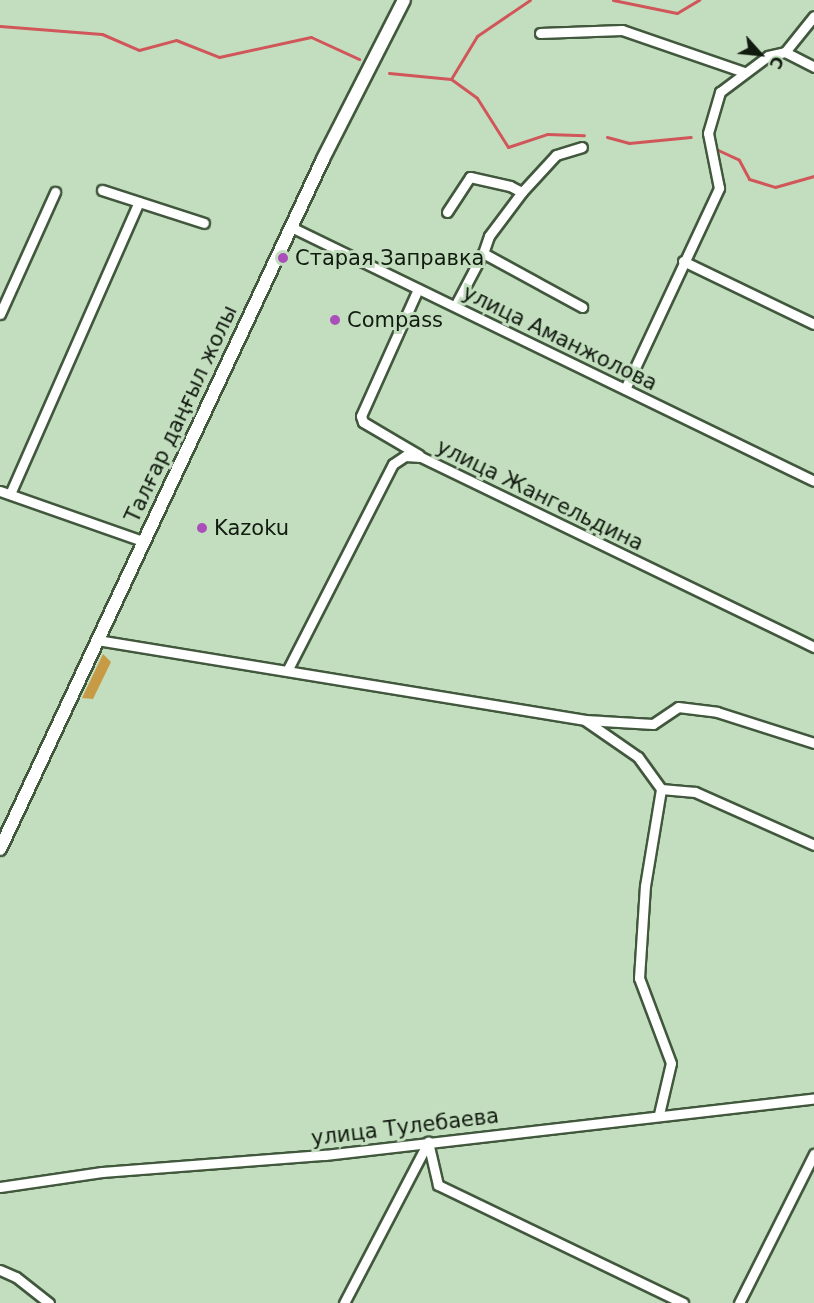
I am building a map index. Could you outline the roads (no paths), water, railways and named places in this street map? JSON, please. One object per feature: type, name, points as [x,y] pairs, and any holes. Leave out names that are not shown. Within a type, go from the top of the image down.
[{"type":"main road","name":"Талғар даңғыл жолы","points":[[0,849],[142,541],[291,227],[404,0]]},
{"type":"street","points":[[625,389],[719,188],[708,133],[713,107],[720,92],[768,56],[784,52],[814,16]]},
{"type":"street","points":[[540,33],[622,30],[744,72]]},
{"type":"street","points":[[784,52],[814,67]]},
{"type":"street","points":[[454,306],[483,253],[489,236],[522,192],[556,154],[582,147]]},
{"type":"street","points":[[447,212],[470,177],[510,186],[522,192]]},
{"type":"street","points":[[102,190],[204,223]]},
{"type":"street","points":[[0,314],[55,192]]},
{"type":"street","points":[[10,494],[139,202]]},
{"type":"street","name":"улица Аманжолова","points":[[291,227],[814,481]]},
{"type":"street","points":[[483,253],[582,307]]},
{"type":"street","points":[[683,261],[814,324]]},
{"type":"street","points":[[418,289],[361,416],[363,422],[421,457]]},
{"type":"street","name":"улица Жангельдина","points":[[288,669],[393,464],[405,456],[421,457],[814,647]]},
{"type":"street","points":[[0,490],[142,541]]},
{"type":"street","points":[[97,640],[288,669],[585,720],[653,724],[678,706],[737,717],[814,743]]},
{"type":"street","points":[[585,720],[638,757],[662,789],[645,886],[639,978],[670,1063],[659,1114]]},
{"type":"street","points":[[662,789],[695,792],[814,845]]},
{"type":"street","name":"улица Тулебаева","points":[[0,1187],[102,1172],[325,1155],[659,1114],[814,1098]]},
{"type":"street","points":[[428,1142],[438,1185],[681,1302]]},
{"type":"street","points":[[344,1303],[428,1142]]},
{"type":"street","points":[[740,1303],[814,1154]]},
{"type":"street","points":[[0,1270],[16,1277],[49,1303]]},
{"type":"waterway","points":[[389,73],[451,79],[477,36],[530,0]]},
{"type":"waterway","points":[[613,0],[677,13],[699,0]]},
{"type":"waterway","points":[[0,26],[102,34],[139,50],[176,40],[219,57],[311,37],[359,59]]},
{"type":"waterway","points":[[451,79],[477,98],[508,147],[547,134],[584,135]]},
{"type":"waterway","points":[[607,137],[629,143],[691,137]]},
{"type":"waterway","points":[[718,150],[739,160],[749,179],[775,187],[814,176]]},
{"type":"place","name":"Старая Заправка","points":[[283,258]]},
{"type":"place","name":"Compass","points":[[335,320]]},
{"type":"place","name":"Kazoku","points":[[202,528]]}]
